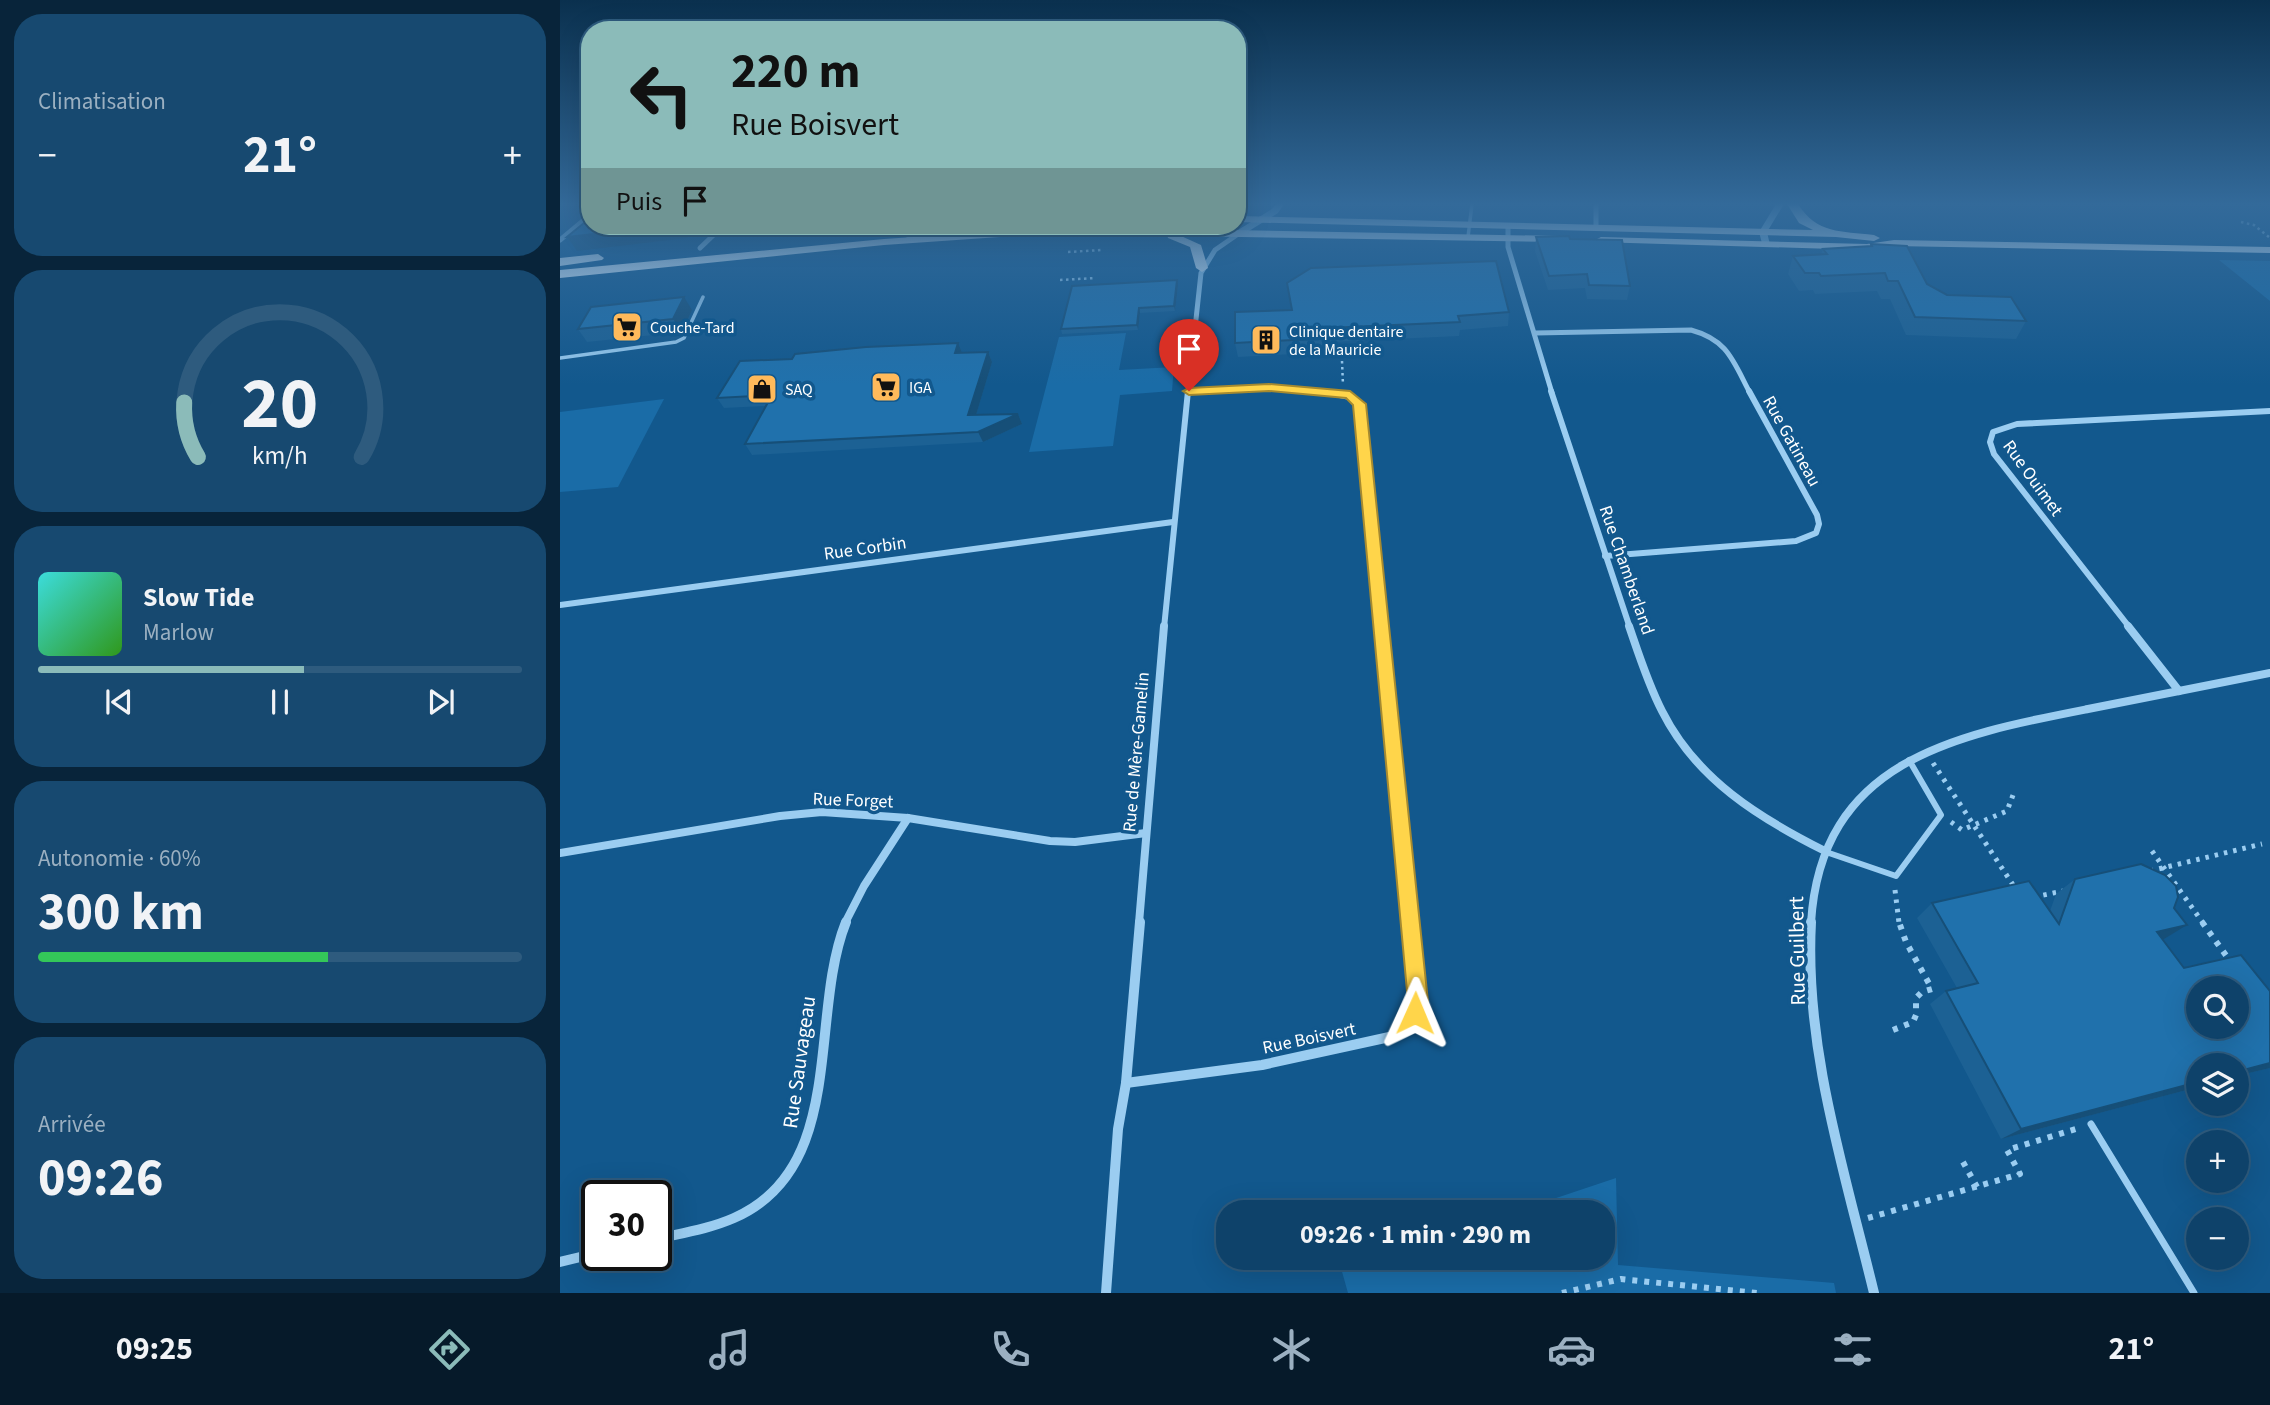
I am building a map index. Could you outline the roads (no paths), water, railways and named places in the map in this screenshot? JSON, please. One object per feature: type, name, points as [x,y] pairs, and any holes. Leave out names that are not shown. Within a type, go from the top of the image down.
[{"type":"main road","points":[[560,274],[659,264]]},
{"type":"street","points":[[1202,268],[1205,264]]},
{"type":"street","name":"Rue Chamberland","points":[[1513,264],[1605,556],[1654,697],[1689,755],[1726,793],[1784,832],[1825,851]]},
{"type":"street","name":"Rue de Mère-Gamelin","points":[[1106,1293],[1118,1129],[1126,1083],[1173,522],[1202,268]]},
{"type":"street","name":"Rue Gatineau","points":[[1535,333],[1691,330],[1718,339],[1724,345],[1757,405],[1817,515],[1819,524],[1816,533],[1796,541],[1605,556]]},
{"type":"street","name":"Rue Boisvert","points":[[1126,1083],[1262,1065],[1394,1036],[1410,1022],[1418,1002],[1360,404],[1354,397],[1343,394],[1269,388],[1189,391]]},
{"type":"street","name":"Rue Ouimet","points":[[2179,691],[2003,465],[1990,442],[1993,432],[2017,424],[2270,411]]},
{"type":"street","name":"Rue Corbin","points":[[560,605],[1173,522]]},
{"type":"street","name":"Rue Guilbert","points":[[1874,1293],[1825,1085],[1813,993],[1813,890],[1825,851],[1844,817],[1885,777],[1909,760],[1960,736],[2270,673]]},
{"type":"street","name":"Rue Forget","points":[[560,853],[780,816],[822,812],[908,818],[1050,841],[1075,842],[1146,833]]},
{"type":"street","name":"Rue Sauvageau","points":[[672,1235],[726,1222],[743,1214],[769,1198],[798,1161],[811,1128],[834,958],[848,920],[865,886],[908,818]]},
{"type":"street","points":[[560,1262],[581,1257]]},
{"type":"lane","points":[[560,358],[676,342],[684,338],[703,297]]},
{"type":"lane","points":[[1825,851],[1896,877],[1941,815],[1909,760]]},
{"type":"lane","points":[[2091,1124],[2194,1293]]},
{"type":"place","name":"Couche-Tard","points":[[627,327]]},
{"type":"place","name":"Clinique dentaire de la Mauricie","points":[[1266,340]]},
{"type":"place","name":"IGA","points":[[886,387]]},
{"type":"place","name":"SAQ","points":[[762,389]]}]
